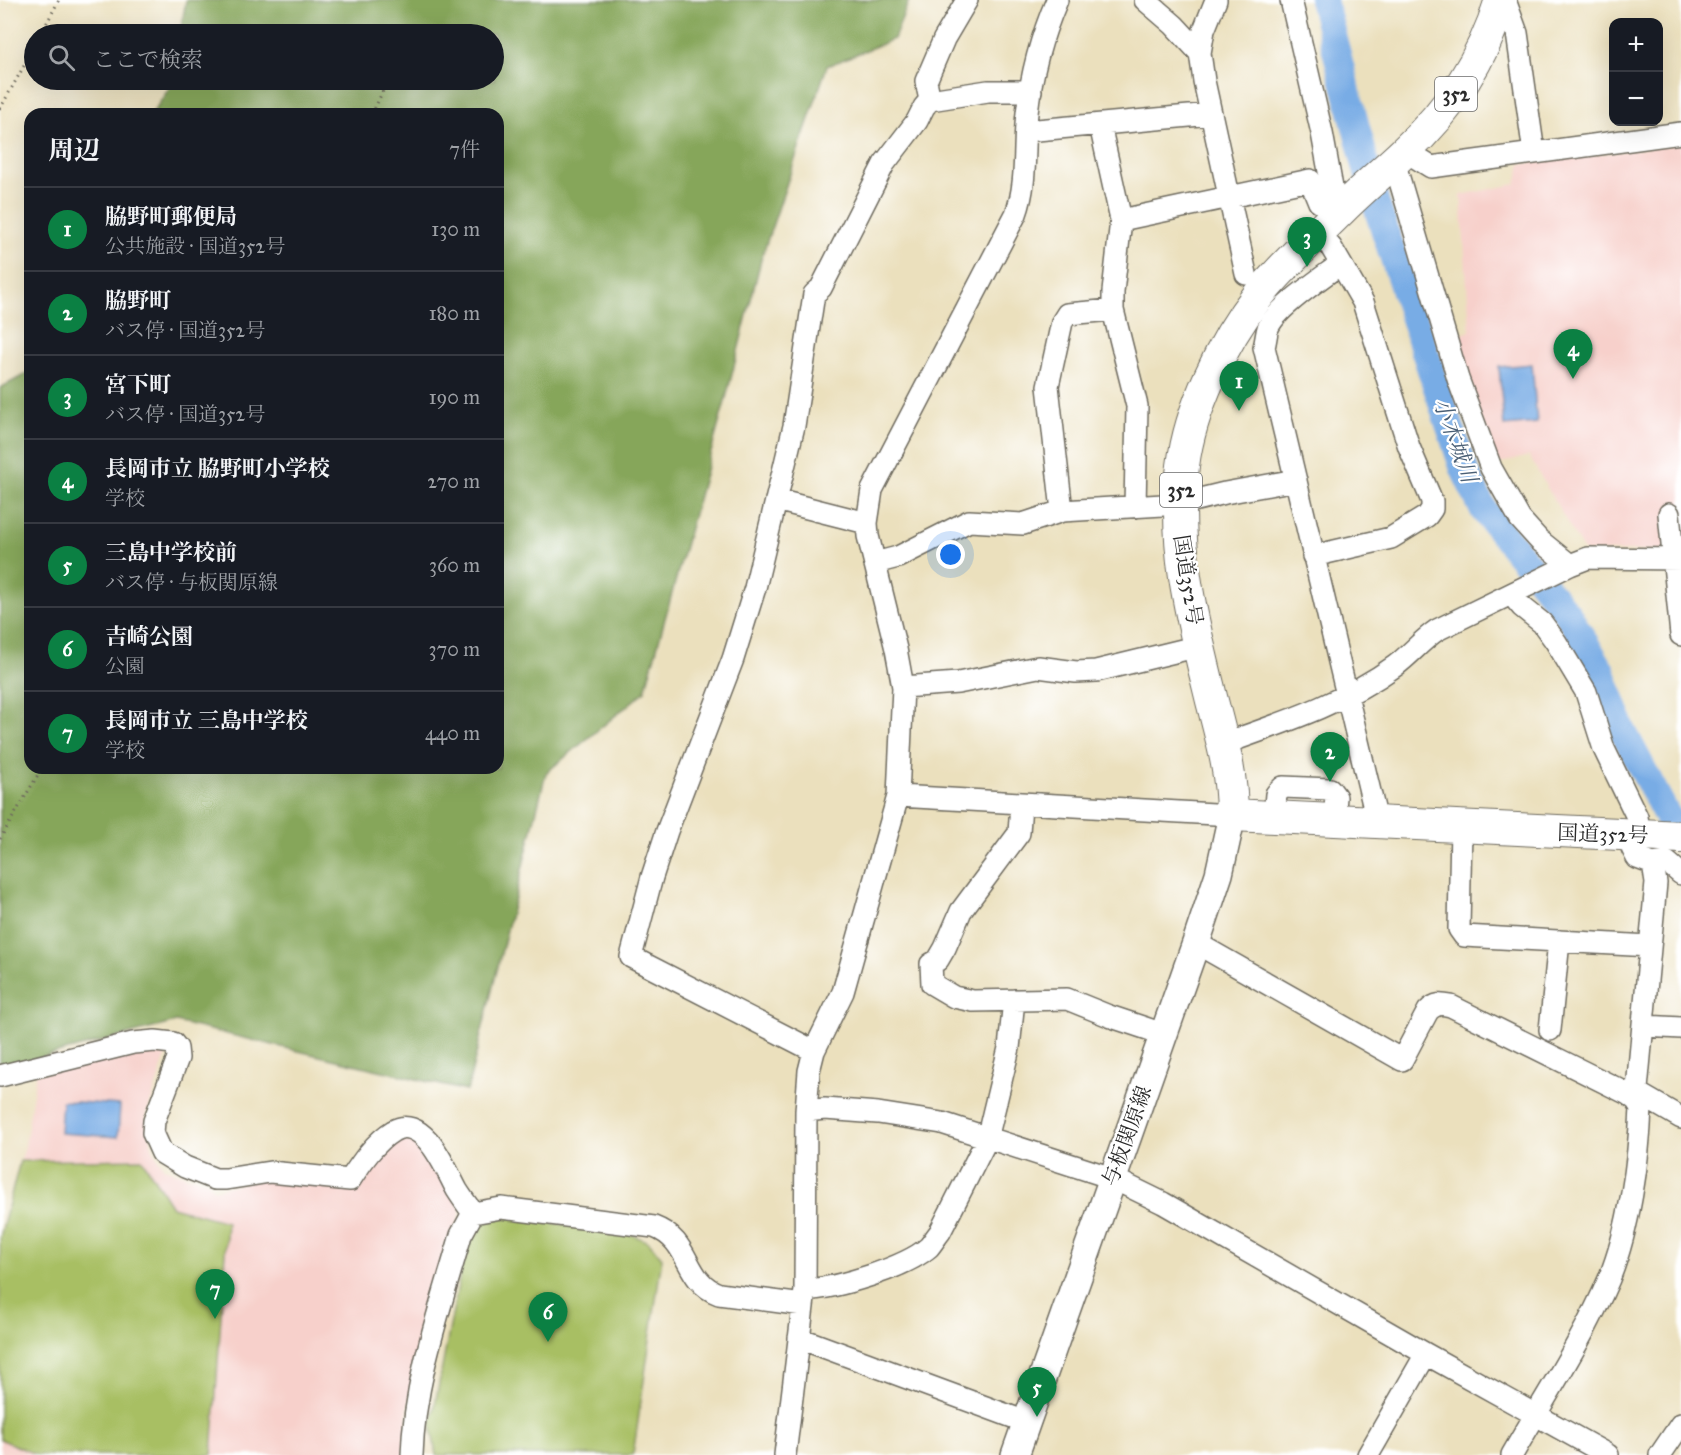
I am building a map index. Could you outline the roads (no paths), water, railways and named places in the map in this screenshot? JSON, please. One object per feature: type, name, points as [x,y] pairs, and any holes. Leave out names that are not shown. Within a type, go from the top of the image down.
[{"type":"highway","name":"国道352号","points":[[1503,0],[1468,77],[1452,100],[1394,160],[1332,209],[1258,297],[1225,348],[1201,400],[1190,432],[1183,465],[1180,504],[1184,580],[1232,788],[1232,815],[1377,821],[1643,843],[1681,837]]},
{"type":"main road","name":"与板関原線","points":[[1015,1455],[1196,943],[1219,873],[1232,815]]},
{"type":"street","points":[[930,100],[926,81],[944,39],[967,0]]},
{"type":"street","points":[[785,1455],[804,1297],[808,1071],[814,1051],[843,992],[898,796],[903,687],[868,536],[867,523],[872,490],[1016,214],[1024,183],[1026,131],[1031,91],[1040,49],[1057,0]]},
{"type":"street","points":[[1145,0],[1174,25],[1200,53]]},
{"type":"street","points":[[1216,0],[1204,30],[1200,53],[1246,274]]},
{"type":"street","points":[[1291,0],[1322,133],[1332,209]]},
{"type":"street","points":[[1503,0],[1517,33],[1534,153]]},
{"type":"street","points":[[814,1051],[631,957],[667,831],[733,658],[755,588],[794,426],[814,294],[821,288],[884,164],[917,122],[930,100],[988,91],[1031,91]]},
{"type":"street","points":[[1026,131],[1211,114]]},
{"type":"street","points":[[1100,125],[1121,220],[1113,310],[1137,406],[1135,507]]},
{"type":"street","points":[[1568,567],[1520,519],[1491,468],[1458,379],[1394,160],[1431,166],[1681,133]]},
{"type":"street","points":[[1121,220],[1310,180],[1332,209]]},
{"type":"street","points":[[1313,556],[1391,538],[1427,516],[1432,509],[1432,501],[1409,447],[1363,302],[1336,255],[1274,319],[1260,342],[1296,480],[1313,556],[1365,766],[1377,821]]},
{"type":"street","points":[[1062,512],[1048,386],[1058,336],[1067,314],[1113,310]]},
{"type":"street","points":[[875,563],[898,557],[969,521],[1023,524],[1062,512],[1180,504],[1296,480]]},
{"type":"street","points":[[776,500],[867,523]]},
{"type":"street","points":[[1670,514],[1677,559],[1681,634]]},
{"type":"street","points":[[1223,744],[1347,696],[1396,665],[1437,630],[1588,558],[1677,559]]},
{"type":"street","points":[[1512,1455],[1590,1320],[1610,1276],[1623,1232],[1635,1175],[1641,1108],[1638,1090],[1656,883],[1637,817],[1604,749],[1586,692],[1556,642],[1542,623],[1522,607],[1514,593]]},
{"type":"street","points":[[903,687],[958,683],[1038,667],[1076,672],[1096,671],[1199,646]]},
{"type":"street","points":[[898,796],[1232,815]]},
{"type":"street","points":[[1021,804],[1019,833],[961,911],[945,948],[938,960],[931,964],[932,984],[954,997],[972,1001],[1067,999],[1108,1016],[1163,1034]]},
{"type":"street","points":[[1461,827],[1459,929],[1464,936],[1650,946]]},
{"type":"street","points":[[1643,843],[1681,874]]},
{"type":"street","points":[[1550,1030],[1559,941]]},
{"type":"street","points":[[1196,943],[1402,1059],[1428,1011],[1433,1006],[1442,1004],[1451,1006],[1628,1094],[1638,1090]]},
{"type":"street","points":[[473,1213],[501,1208],[654,1227],[664,1231],[681,1248],[700,1284],[707,1290],[719,1294],[804,1297],[822,1288],[871,1274],[918,1254],[930,1245],[940,1232],[987,1139],[1009,1048],[1014,1000]]},
{"type":"street","points":[[1644,1026],[1681,1028]]},
{"type":"street","points":[[0,1076],[133,1043],[155,1041],[173,1043],[177,1048],[178,1058],[156,1112],[153,1133],[162,1154],[176,1163],[215,1179],[270,1172],[350,1180],[367,1156],[392,1131],[412,1128],[425,1137],[473,1213]]},
{"type":"street","points":[[1638,1090],[1681,1118]]},
{"type":"street","points":[[806,1111],[825,1109],[878,1113],[942,1123],[1112,1178],[1163,1203],[1608,1455]]},
{"type":"street","points":[[412,1455],[413,1426],[421,1380],[461,1234],[473,1213]]},
{"type":"street","points":[[799,1338],[1026,1422]]},
{"type":"street","points":[[1368,1455],[1426,1354]]},
{"type":"street","points":[[1660,1455],[1681,1424]]},
{"type":"water","points":[[1532,364],[1537,423],[1504,426],[1499,367]]},
{"type":"water","points":[[62,1101],[120,1105],[118,1137],[60,1133]]},
{"type":"waterway","name":"小木城川","points":[[1323,0],[1376,204],[1464,469],[1483,509],[1568,615],[1601,670],[1622,730],[1673,827],[1681,836]]},
{"type":"place","name":"宮下町","points":[[1307,267]]},
{"type":"place","name":"長岡市立 脇野町小学校","points":[[1573,379]]},
{"type":"place","name":"脇野町郵便局","points":[[1239,411]]},
{"type":"place","name":"脇野町","points":[[1330,782]]},
{"type":"place","name":"長岡市立 三島中学校","points":[[215,1319]]},
{"type":"place","name":"吉崎公園","points":[[548,1342]]},
{"type":"place","name":"三島中学校前","points":[[1037,1417]]}]
